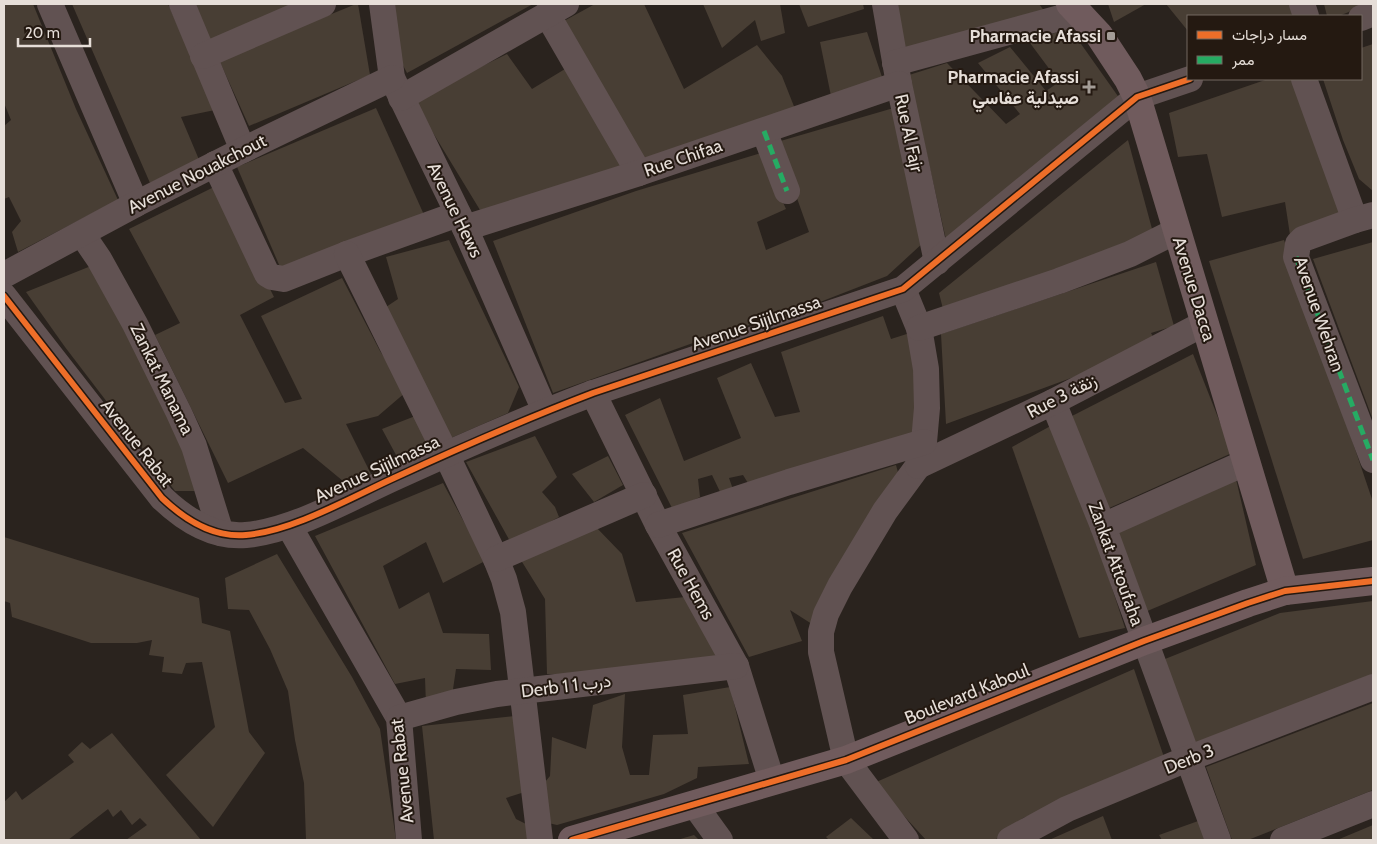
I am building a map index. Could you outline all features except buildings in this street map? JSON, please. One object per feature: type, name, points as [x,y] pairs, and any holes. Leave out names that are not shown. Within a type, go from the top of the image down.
[{"type":"street","points":[[50,4],[136,204]]},
{"type":"street","points":[[182,4],[243,150]]},
{"type":"street","points":[[203,56],[323,4]]},
{"type":"street","name":"Avenue Hews","points":[[382,4],[396,88],[462,221],[545,411]]},
{"type":"street","name":"Rue Al Fajr","points":[[885,4],[897,73],[936,262]]},
{"type":"street","name":"Rue Chifaa","points":[[215,164],[267,274],[284,279],[347,254],[639,173],[764,131],[897,73],[1079,7]]},
{"type":"street","name":"Avenue Dacca","points":[[1079,7],[1128,78],[1137,97],[1285,591]]},
{"type":"street","points":[[557,9],[639,173]]},
{"type":"street","name":"Avenue Nouakchout","points":[[4,275],[136,204],[243,150],[396,88],[557,9]]},
{"type":"street","name":"Avenue Sijilmassa","points":[[289,526],[545,411],[593,393],[903,290],[1137,97],[1187,80]]},
{"type":"street","points":[[1304,80],[1364,218]]},
{"type":"street","points":[[764,131],[787,191]]},
{"type":"street","name":"Avenue Wehran","points":[[1364,218],[1303,239],[1298,244],[1296,257],[1373,460]]},
{"type":"street","points":[[919,328],[1059,281],[1130,254],[1176,231]]},
{"type":"street","name":"Zankat Manama","points":[[82,234],[99,259],[136,324],[179,413],[194,446],[221,533]]},
{"type":"street","points":[[347,254],[446,454],[504,579],[513,612],[540,840]]},
{"type":"street","points":[[903,290],[919,328],[926,368],[927,408],[921,454],[840,586],[826,614],[821,632],[821,652],[846,760],[906,840]]},
{"type":"street","name":"Avenue Rabat","points":[[4,296],[162,498],[187,520],[198,526],[221,533],[246,535],[289,526],[399,718],[409,840]]},
{"type":"street","name":"Rue 3 زنقة","points":[[658,525],[789,482],[921,454],[1054,402],[1205,323]]},
{"type":"street","name":"Rue Hems","points":[[593,393],[658,525],[736,666],[772,781]]},
{"type":"street","name":"Zankat Attoufaha","points":[[1054,402],[1103,526],[1218,840]]},
{"type":"street","points":[[1103,526],[1246,462]]},
{"type":"street","points":[[496,559],[644,495]]},
{"type":"street","name":"Boulevard Kaboul","points":[[584,839],[694,804],[846,760],[1144,641],[1285,591],[1373,582]]},
{"type":"street","name":"Derb 1 درب 1","points":[[399,718],[476,697],[736,666]]},
{"type":"street","name":"Derb 3","points":[[1010,840],[1067,809],[1187,759],[1373,687]]},
{"type":"street","points":[[694,804],[720,840]]},
{"type":"street","points":[[1283,840],[1373,804]]},
{"type":"marked path","points":[[764,131],[787,191]]},
{"type":"marked path","points":[[1296,257],[1373,460]]},
{"type":"cycle path","points":[[4,296],[162,498],[190,520],[222,534],[246,535],[264,532],[283,527],[321,512],[468,445],[593,393],[903,289],[1137,97],[1187,80]]},
{"type":"cycle path","points":[[572,840],[846,760],[1144,641],[1285,591],[1373,581]]},
{"type":"place","name":"Pharmacie Afassi","points":[[1111,36]]},
{"type":"place","name":"Pharmacie Afassi صيدلية عفاسي","points":[[1089,87]]}]
